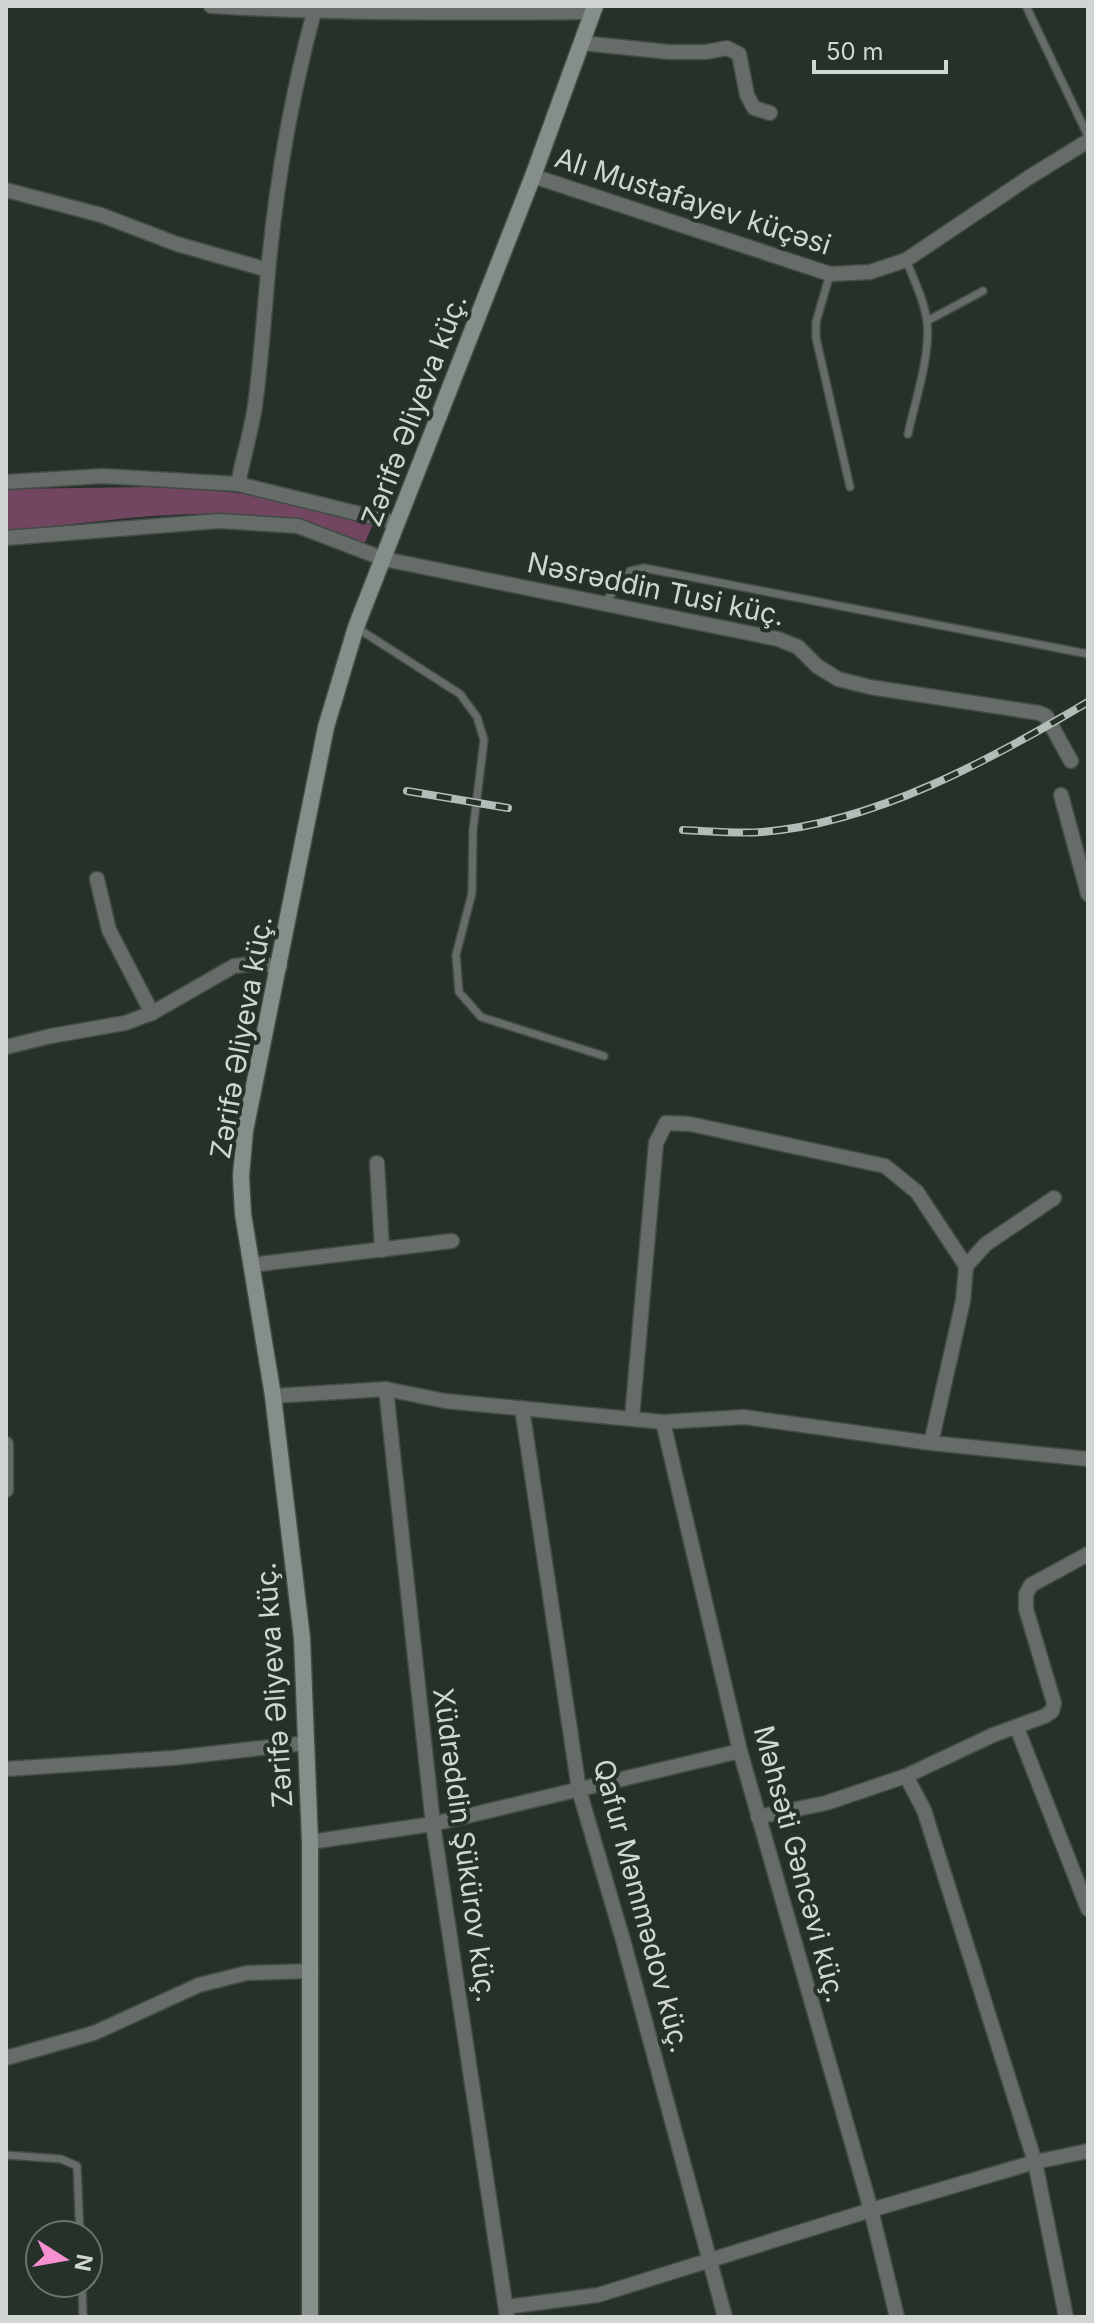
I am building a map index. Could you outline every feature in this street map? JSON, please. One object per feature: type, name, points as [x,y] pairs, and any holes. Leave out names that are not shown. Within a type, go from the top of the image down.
[{"type":"street","points":[[211,6],[314,12],[594,9]]},
{"type":"street","name":"Zərifə Əliyeva küç.","points":[[310,2317],[310,1842],[302,1638],[273,1396],[243,1214],[241,1176],[245,1131],[326,727],[356,627],[533,176],[594,9]]},
{"type":"street","points":[[238,484],[254,411],[263,345],[268,270],[286,140],[299,65],[314,12]]},
{"type":"street","points":[[582,43],[669,52],[706,52],[727,48],[739,54],[747,95],[754,108],[770,113]]},
{"type":"street","name":"Alı Mustafayev küçəsi","points":[[533,176],[830,274],[870,272],[906,260],[1088,139]]},
{"type":"street","points":[[6,190],[101,215],[177,244],[268,270]]},
{"type":"street","points":[[6,482],[103,476],[238,484],[397,523]]},
{"type":"street","name":"Nəsrəddin Tusi küç.","points":[[6,538],[219,521],[298,526],[384,559],[778,639],[798,647],[817,666],[838,679],[859,685],[1039,713],[1046,716],[1071,761]]},
{"type":"street","points":[[1061,795],[1088,894]]},
{"type":"street","points":[[97,879],[109,930],[152,1013]]},
{"type":"street","points":[[6,1047],[125,1023],[152,1013],[234,966],[280,966]]},
{"type":"street","points":[[632,1418],[656,1143],[666,1123],[690,1124],[885,1166],[917,1192],[966,1266]]},
{"type":"street","points":[[377,1163],[382,1250]]},
{"type":"street","points":[[931,1443],[963,1301],[966,1266],[986,1244],[1054,1198]]},
{"type":"street","points":[[251,1265],[452,1241]]},
{"type":"street","points":[[273,1396],[386,1389],[445,1401],[663,1422],[744,1417],[931,1443],[1088,1459]]},
{"type":"street","name":"Xüdrəddin Şükürov küç.","points":[[386,1389],[433,1824],[506,2312]]},
{"type":"street","name":"Qafur Məmmədov küç.","points":[[522,1408],[579,1790],[725,2317]]},
{"type":"street","name":"Məhsəti Gəncəvi küç.","points":[[663,1422],[740,1751],[871,2210],[897,2317]]},
{"type":"street","points":[[6,1444],[6,1490]]},
{"type":"street","points":[[758,1817],[826,1803],[906,1776],[1052,1711],[1054,1703],[1026,1609],[1026,1594],[1031,1585],[1088,1554]]},
{"type":"street","points":[[1017,1728],[1088,1909]]},
{"type":"street","points":[[6,1769],[172,1758],[306,1743]]},
{"type":"street","points":[[310,1842],[433,1824],[740,1751]]},
{"type":"street","points":[[906,1776],[924,1810],[1035,2162],[1066,2317]]},
{"type":"street","points":[[6,2058],[94,2033],[199,1985],[247,1973],[311,1971]]},
{"type":"street","points":[[506,2312],[598,2295],[871,2210],[1035,2162],[1088,2151]]},
{"type":"lane","points":[[1026,6],[1088,139]]},
{"type":"lane","points":[[906,260],[920,293],[927,321],[926,345],[908,434]]},
{"type":"lane","points":[[830,274],[816,322],[816,338],[850,487]]},
{"type":"lane","points":[[927,321],[983,291]]},
{"type":"lane","points":[[604,604],[630,571],[644,568],[1088,654]]},
{"type":"lane","points":[[356,627],[460,694],[477,717],[484,740],[473,830],[472,893],[456,955],[459,992],[481,1017],[604,1056]]},
{"type":"lane","points":[[6,2155],[61,2159],[77,2166],[79,2219]]},
{"type":"shaded area","points":[[149,487],[259,496],[373,524],[363,547],[324,530],[282,519],[236,514],[141,517],[6,532],[6,489]]},
{"type":"railway","points":[[683,830],[762,832],[847,816],[889,802],[972,766],[1088,702]]},
{"type":"railway","points":[[407,791],[508,808]]}]
